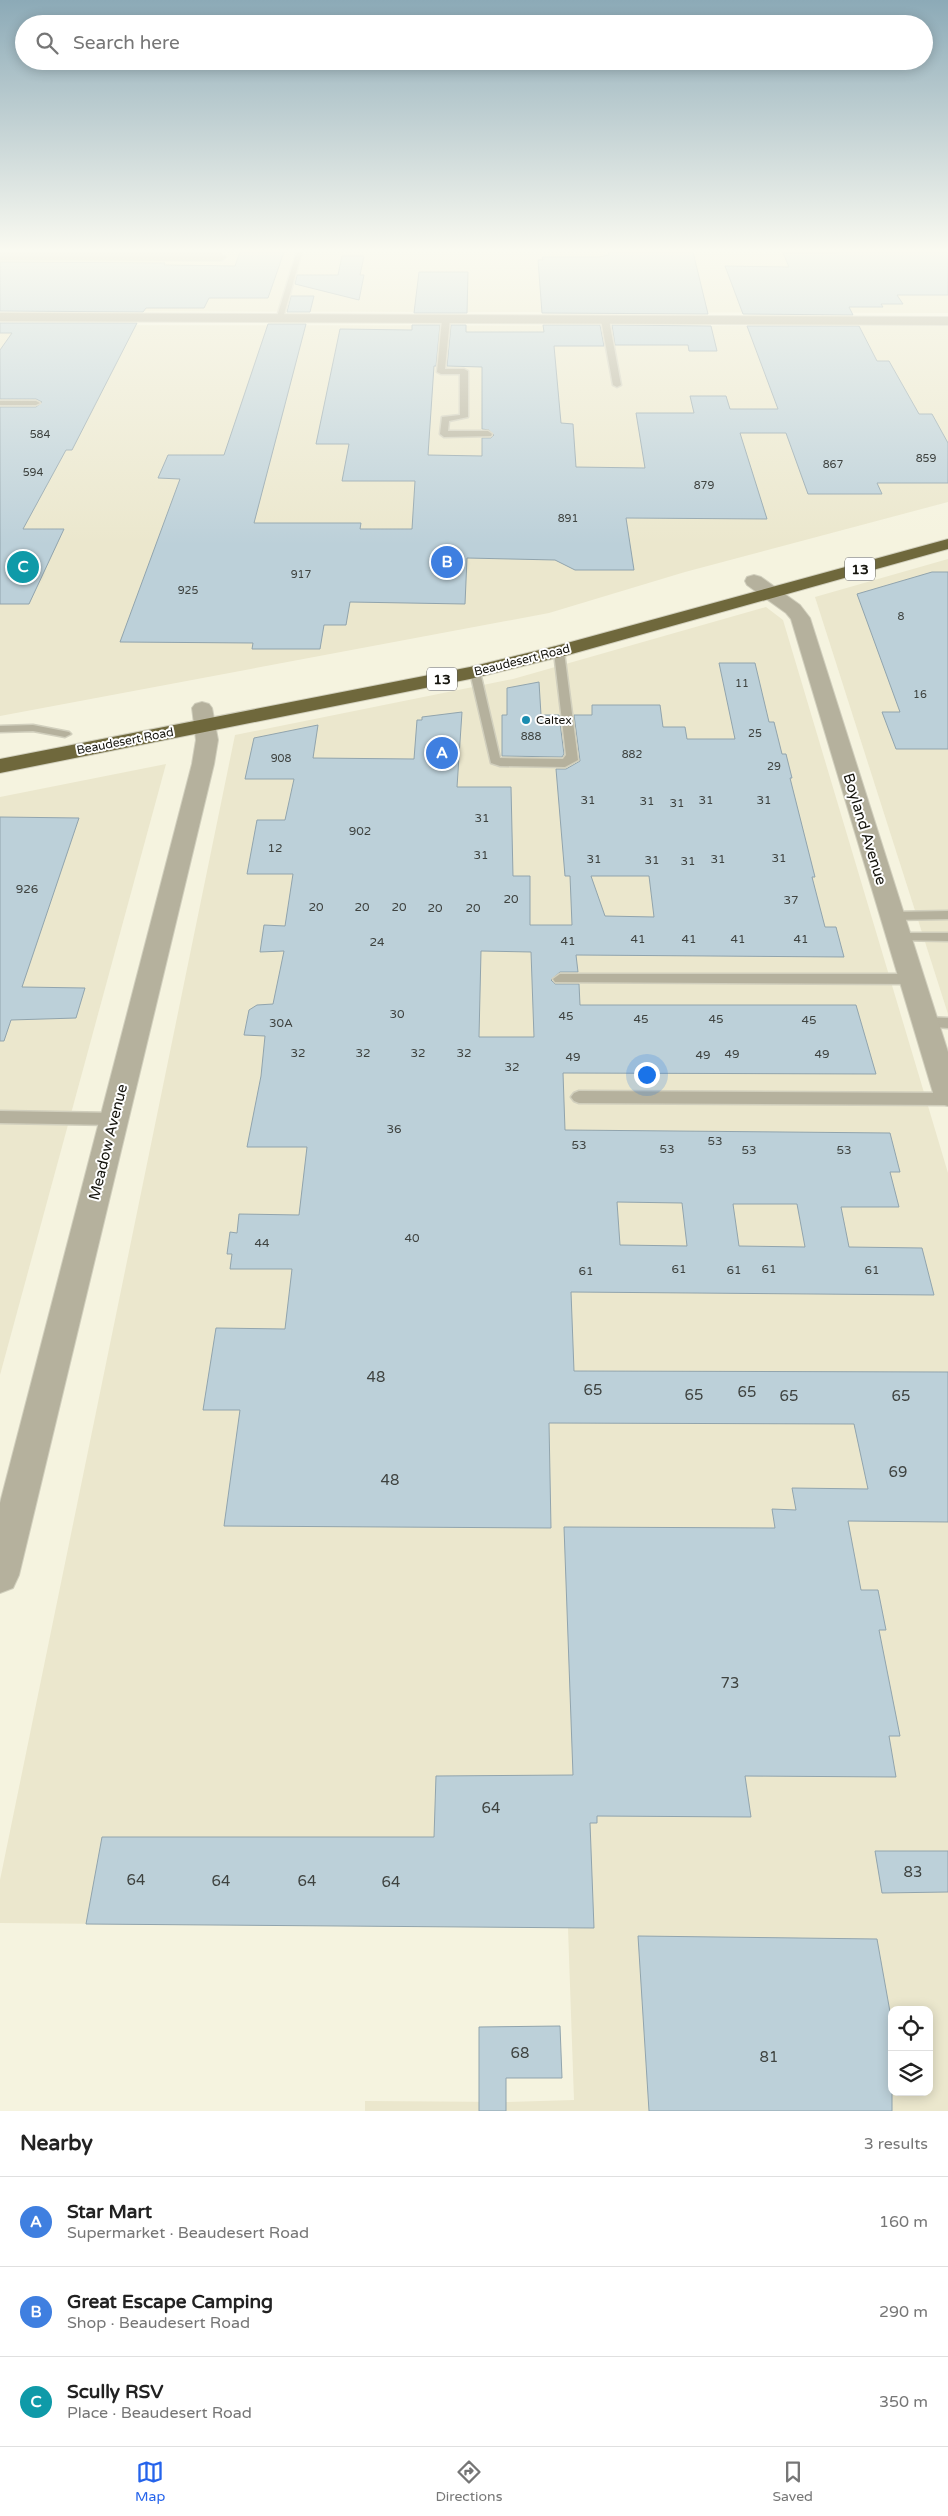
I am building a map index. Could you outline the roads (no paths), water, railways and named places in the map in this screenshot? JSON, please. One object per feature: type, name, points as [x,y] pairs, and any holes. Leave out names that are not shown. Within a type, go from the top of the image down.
[{"type":"highway","name":"Beaudesert Road","points":[[0,746],[65,734],[204,717],[475,672],[559,652],[948,528]]},
{"type":"highway","name":"Beaudesert Road","points":[[0,766],[948,544]]},
{"type":"street","name":"Boyland Avenue","points":[[763,587],[793,609],[800,618],[911,979],[925,1022],[943,1062],[948,1098]]},
{"type":"street","name":"Meadow Avenue","points":[[0,1575],[204,764],[207,740],[204,717]]},
{"type":"lane","points":[[444,348],[442,372],[464,371],[464,418],[445,419],[444,434],[488,434]]},
{"type":"lane","points":[[610,348],[617,385]]},
{"type":"lane","points":[[0,403],[36,403]]},
{"type":"lane","points":[[475,672],[495,760],[500,762],[565,762],[572,760],[572,755],[559,652]]},
{"type":"lane","points":[[0,729],[33,728],[65,734]]},
{"type":"lane","points":[[895,926],[948,915]]},
{"type":"lane","points":[[895,926],[948,937]]},
{"type":"lane","points":[[560,979],[911,979]]},
{"type":"lane","points":[[925,1022],[948,1023]]},
{"type":"lane","points":[[579,1097],[948,1098]]},
{"type":"lane","points":[[0,1117],[114,1118]]},
{"type":"place","name":"Great Escape Camping","points":[[447,562]]},
{"type":"place","name":"Scully RSV","points":[[23,567]]},
{"type":"place","name":"Caltex","points":[[526,720]]},
{"type":"place","name":"Star Mart","points":[[442,753]]}]
